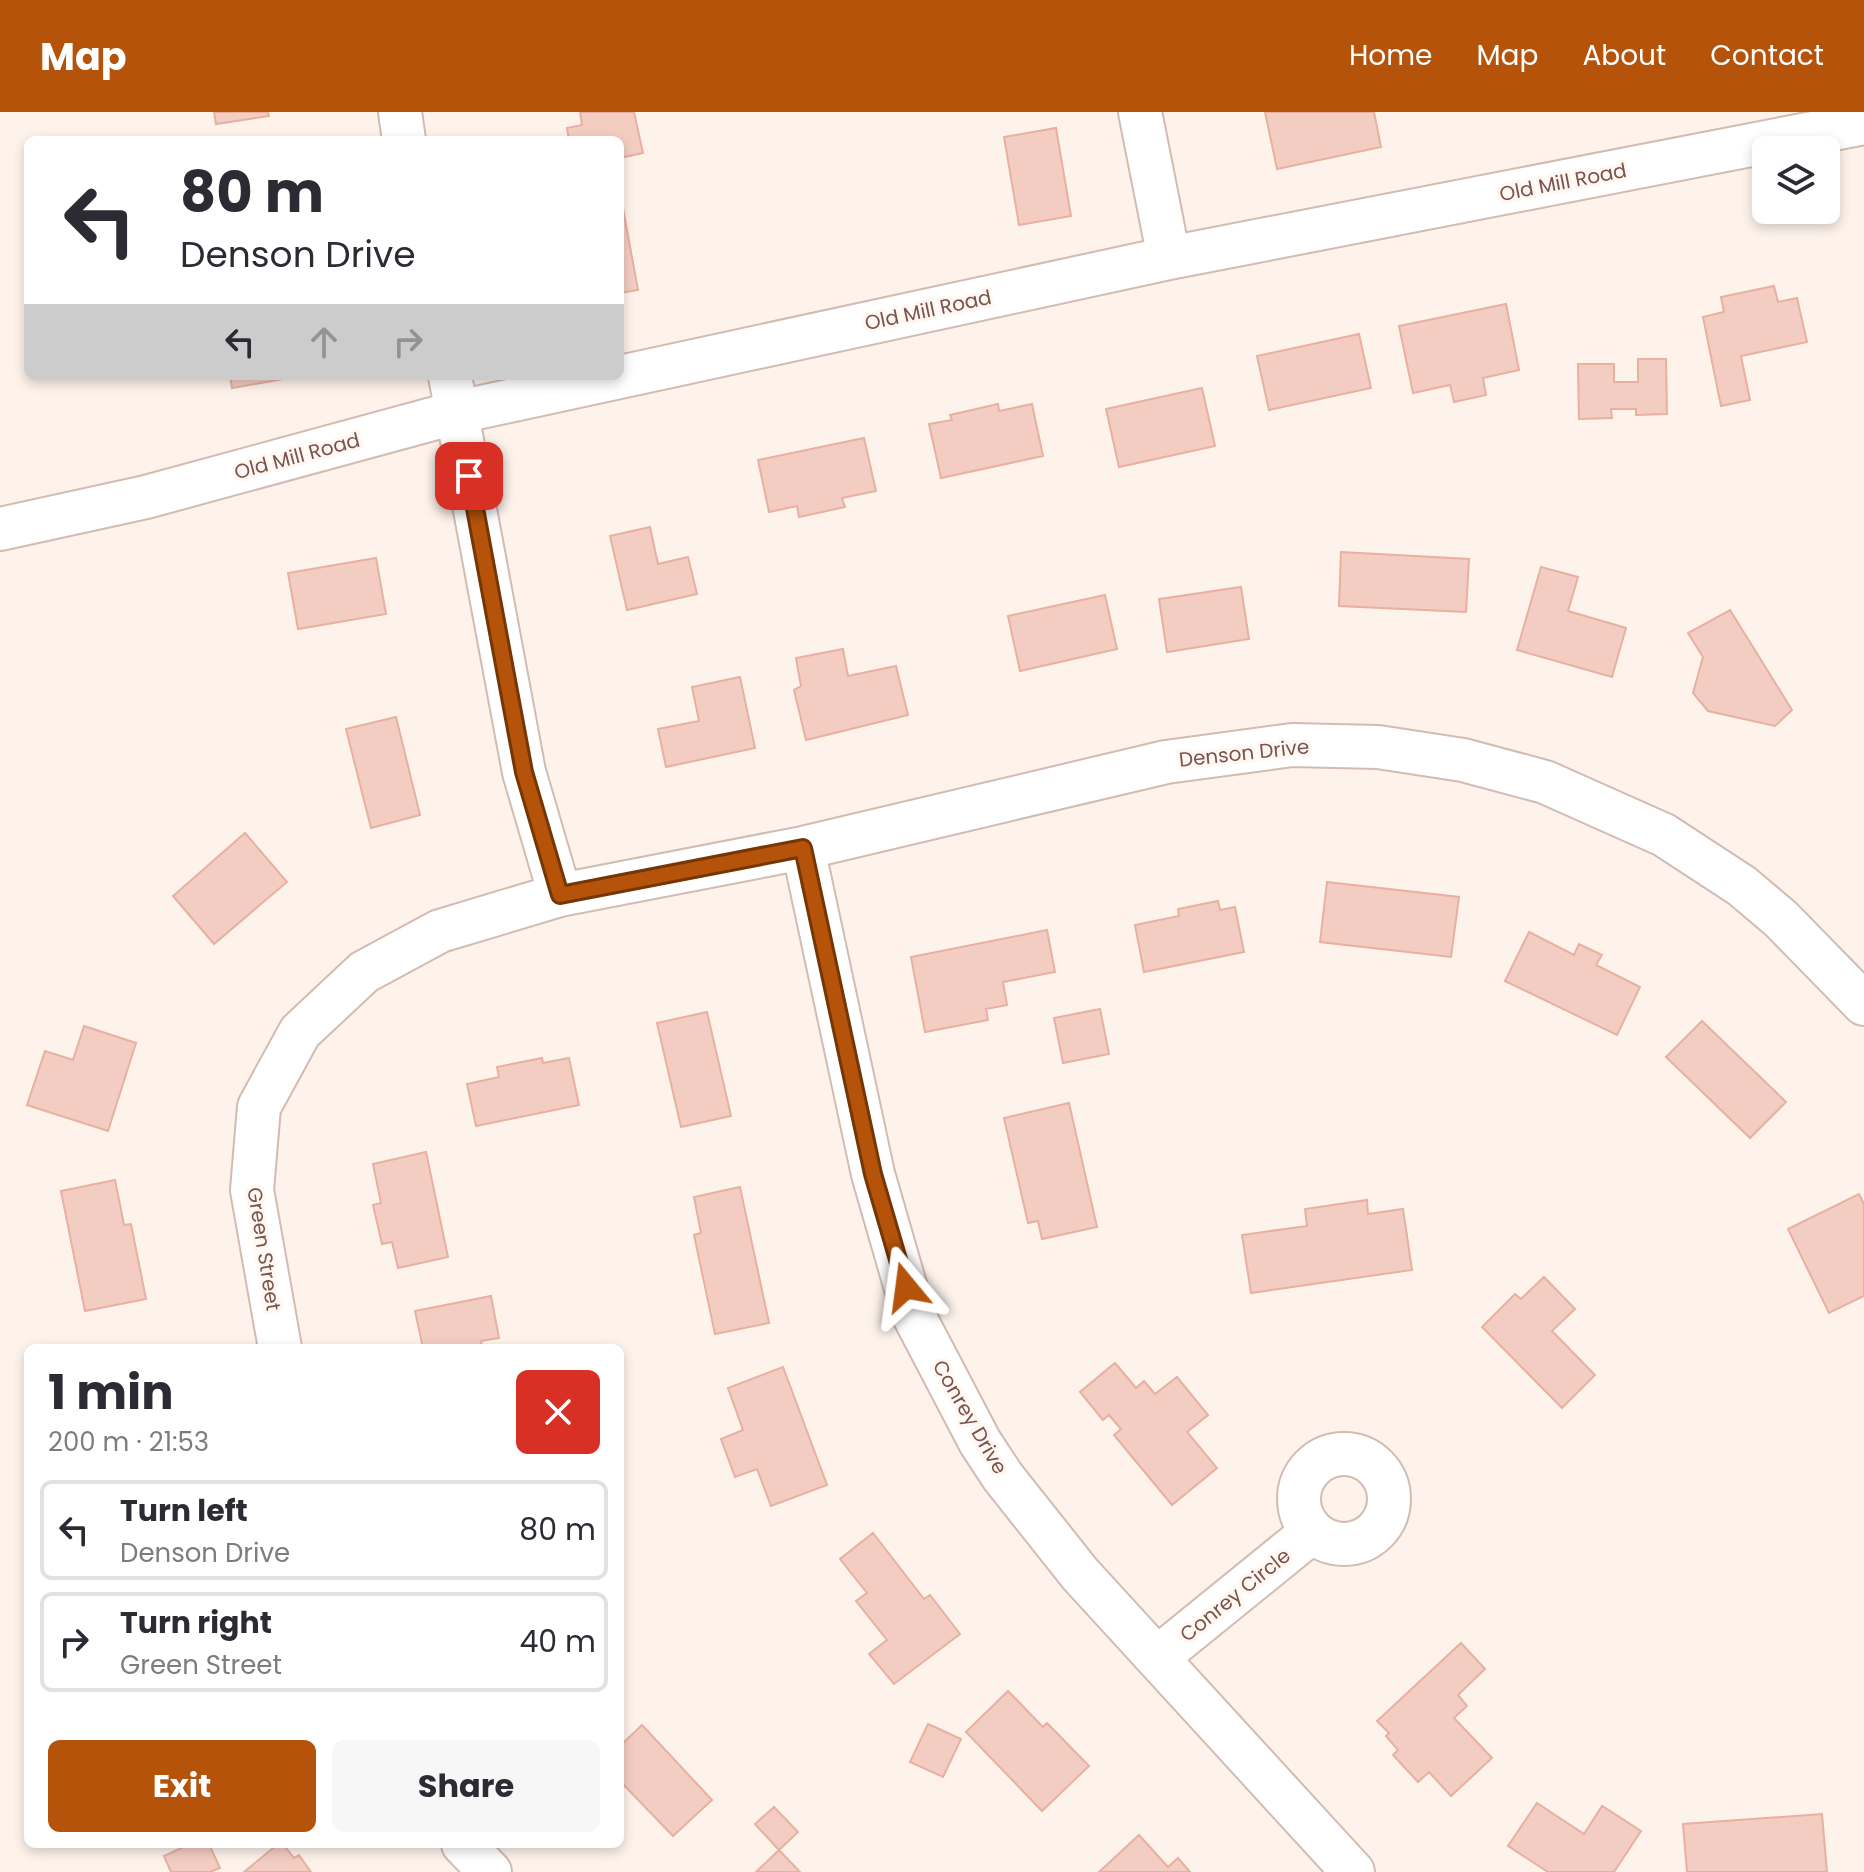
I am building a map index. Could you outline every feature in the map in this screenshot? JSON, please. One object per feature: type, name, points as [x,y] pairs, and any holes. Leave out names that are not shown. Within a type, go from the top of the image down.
[{"type":"street","points":[[400,112],[403,136]]},
{"type":"street","points":[[1140,112],[1169,258]]},
{"type":"street","name":"Old Mill Road","points":[[624,362],[1864,123]]},
{"type":"street","name":"Old Mill Road","points":[[0,529],[146,497],[454,394],[528,380]]},
{"type":"street","points":[[454,394],[524,772],[560,895]]},
{"type":"street","name":"Denson Drive","points":[[560,895],[803,848],[1166,762],[1292,745],[1378,747],[1463,760],[1545,782],[1664,835],[1742,886],[1781,919],[1864,1004]]},
{"type":"street","name":"Conrey Drive","points":[[803,848],[873,1174],[914,1316],[980,1442],[1003,1477],[1080,1574],[1353,1872]]},
{"type":"street","name":"Green Street","points":[[279,1344],[252,1190],[259,1107],[300,1032],[364,972],[440,931],[560,895]]},
{"type":"street","name":"Conrey Circle","points":[[1158,1657],[1312,1532]]},
{"type":"street","points":[[467,1848],[490,1872]]},
{"type":"building","points":[[214,112],[268,112],[269,116],[216,124]]},
{"type":"building","points":[[580,112],[634,112],[643,153],[624,157],[624,136],[568,136],[567,128],[582,125]]},
{"type":"building","points":[[1265,112],[1374,112],[1381,147],[1277,169]]},
{"type":"building","points":[[1056,128],[1071,216],[1019,225],[1004,137]]},
{"type":"building","points":[[624,214],[638,290],[624,292]]},
{"type":"building","points":[[1774,286],[1778,302],[1797,298],[1807,342],[1741,356],[1750,400],[1721,406],[1703,317],[1724,312],[1721,297]]},
{"type":"building","points":[[1506,304],[1519,370],[1483,378],[1486,395],[1454,402],[1450,385],[1413,393],[1399,326]]},
{"type":"building","points":[[1359,334],[1371,388],[1269,410],[1257,356]]},
{"type":"building","points":[[1638,359],[1666,359],[1667,414],[1636,415],[1636,409],[1611,409],[1612,418],[1579,419],[1578,364],[1614,364],[1614,382],[1638,382]]},
{"type":"building","points":[[231,380],[278,380],[232,388]]},
{"type":"building","points":[[1202,388],[1215,446],[1119,467],[1106,409]]},
{"type":"building","points":[[998,404],[999,411],[1032,404],[1043,456],[941,478],[929,424],[952,420],[950,415]]},
{"type":"building","points":[[864,438],[876,491],[842,498],[845,507],[799,517],[797,506],[769,512],[758,460]]},
{"type":"building","points":[[650,527],[658,564],[688,557],[697,594],[627,610],[610,536]]},
{"type":"building","points":[[1341,552],[1469,559],[1466,612],[1339,606]]},
{"type":"building","points":[[376,558],[386,614],[298,629],[288,573]]},
{"type":"building","points":[[1541,567],[1578,577],[1568,611],[1626,628],[1612,677],[1517,650]]},
{"type":"building","points":[[1241,587],[1249,639],[1167,652],[1159,599]]},
{"type":"building","points":[[1105,595],[1117,649],[1020,671],[1008,616]]},
{"type":"building","points":[[1730,610],[1792,710],[1775,726],[1708,711],[1693,693],[1703,657],[1688,633]]},
{"type":"building","points":[[843,649],[848,676],[896,666],[908,715],[806,740],[794,690],[801,686],[796,658]]},
{"type":"building","points":[[740,677],[755,748],[666,767],[658,729],[699,721],[692,687]]},
{"type":"building","points":[[396,717],[420,815],[371,828],[346,729]]},
{"type":"building","points":[[245,833],[287,882],[214,944],[173,896]]},
{"type":"building","points":[[1327,882],[1459,897],[1451,957],[1320,942]]},
{"type":"building","points":[[1218,901],[1220,910],[1235,907],[1244,952],[1144,972],[1135,925],[1179,916],[1178,909]]},
{"type":"building","points":[[1047,930],[1055,972],[1003,982],[1007,1005],[986,1009],[988,1020],[925,1032],[911,957]]},
{"type":"building","points":[[1529,932],[1574,955],[1579,944],[1602,955],[1596,965],[1640,987],[1617,1035],[1505,981]]},
{"type":"building","points":[[1100,1009],[1109,1054],[1063,1063],[1054,1018]]},
{"type":"building","points":[[707,1012],[731,1116],[681,1127],[657,1023]]},
{"type":"building","points":[[1702,1021],[1786,1102],[1750,1138],[1666,1057]]},
{"type":"building","points":[[84,1026],[136,1043],[108,1131],[27,1105],[45,1051],[73,1060]]},
{"type":"building","points":[[542,1058],[543,1063],[569,1058],[579,1105],[476,1126],[467,1084],[499,1077],[497,1067]]},
{"type":"building","points":[[1069,1103],[1097,1227],[1042,1239],[1038,1221],[1028,1223],[1004,1118]]},
{"type":"building","points":[[426,1152],[448,1257],[398,1268],[392,1242],[382,1244],[373,1205],[381,1203],[373,1164]]},
{"type":"building","points":[[115,1180],[124,1225],[131,1224],[146,1299],[85,1311],[61,1191]]},
{"type":"building","points":[[740,1187],[769,1323],[715,1334],[694,1235],[701,1233],[694,1197]]},
{"type":"building","points":[[1859,1194],[1864,1204],[1864,1296],[1829,1313],[1788,1229]]},
{"type":"building","points":[[1367,1200],[1368,1214],[1403,1209],[1412,1270],[1251,1293],[1242,1235],[1307,1226],[1305,1209]]},
{"type":"building","points":[[1544,1277],[1575,1309],[1552,1331],[1595,1375],[1562,1408],[1482,1327],[1515,1294],[1521,1299]]},
{"type":"building","points":[[491,1296],[499,1338],[481,1341],[481,1344],[422,1344],[415,1311]]},
{"type":"building","points":[[1115,1363],[1136,1388],[1144,1381],[1155,1394],[1177,1377],[1208,1415],[1187,1432],[1217,1468],[1172,1505],[1114,1435],[1121,1429],[1109,1415],[1103,1420],[1080,1392]]},
{"type":"building","points":[[783,1367],[827,1485],[771,1506],[757,1469],[735,1477],[721,1439],[743,1430],[728,1388]]},
{"type":"building","points":[[873,1533],[924,1599],[930,1595],[960,1634],[894,1684],[869,1654],[887,1640],[856,1601],[867,1593],[840,1559]]},
{"type":"building","points":[[1461,1643],[1485,1669],[1458,1695],[1467,1706],[1454,1718],[1492,1758],[1451,1796],[1429,1772],[1418,1782],[1393,1755],[1398,1750],[1386,1736],[1389,1733],[1377,1721]]},
{"type":"building","points":[[1008,1691],[1043,1727],[1047,1723],[1089,1766],[1042,1811],[966,1732]]},
{"type":"building","points":[[928,1724],[961,1739],[943,1777],[910,1762]]},
{"type":"building","points":[[642,1725],[712,1800],[673,1836],[624,1785],[624,1742]]},
{"type":"building","points":[[1537,1803],[1584,1834],[1602,1806],[1641,1831],[1614,1872],[1548,1872],[1508,1846]]},
{"type":"building","points":[[774,1807],[798,1832],[779,1850],[755,1824]]},
{"type":"building","points":[[1822,1814],[1827,1872],[1687,1872],[1683,1824]]},
{"type":"building","points":[[1139,1835],[1168,1867],[1178,1858],[1190,1872],[1099,1872]]},
{"type":"building","points":[[181,1848],[211,1848],[220,1868],[210,1872],[171,1872],[164,1856]]},
{"type":"building","points":[[273,1848],[286,1848],[294,1858],[299,1855],[311,1872],[244,1872]]},
{"type":"building","points":[[779,1850],[800,1872],[756,1872]]},
{"type":"route","points":[[469,476],[524,772],[560,895],[803,848],[873,1174],[906,1287]]}]
